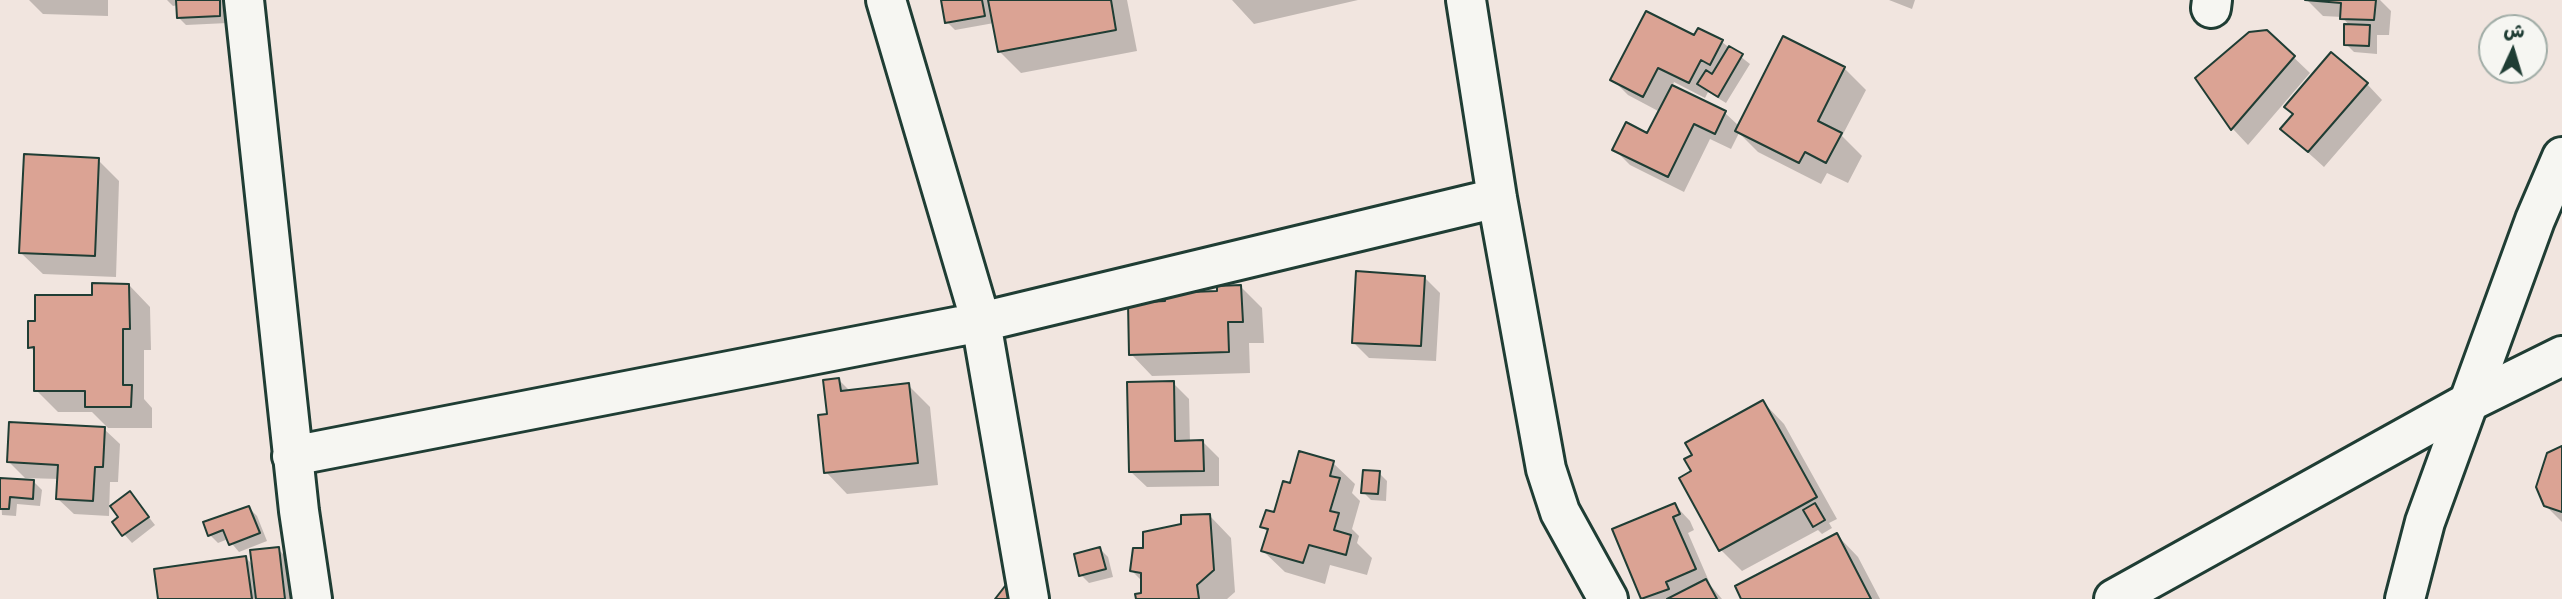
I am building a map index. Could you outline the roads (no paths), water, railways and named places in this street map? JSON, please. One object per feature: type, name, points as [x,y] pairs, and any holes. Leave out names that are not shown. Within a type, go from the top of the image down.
[{"type":"street","points":[[244,0],[292,456],[312,599]]},
{"type":"street","points":[[886,0],[981,322],[1028,599]]},
{"type":"street","points":[[1466,0],[1497,198],[1546,469],[1565,523],[1608,599]]},
{"type":"street","points":[[2405,599],[2425,522],[2535,220],[2562,157]]},
{"type":"street","points":[[292,456],[981,322],[1497,198]]},
{"type":"street","points":[[2114,599],[2469,402],[2562,356]]}]
